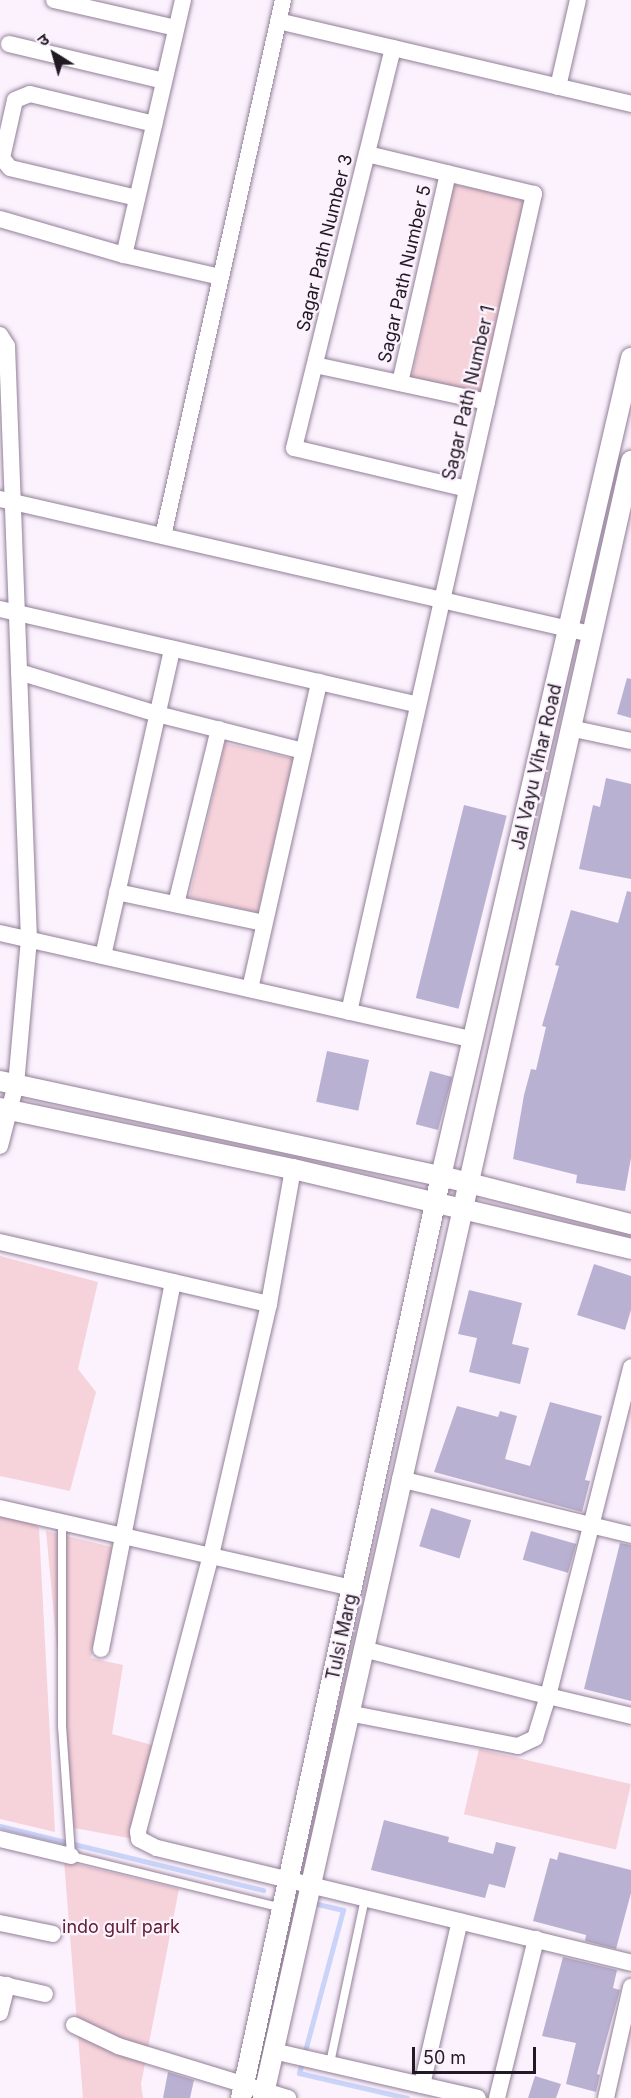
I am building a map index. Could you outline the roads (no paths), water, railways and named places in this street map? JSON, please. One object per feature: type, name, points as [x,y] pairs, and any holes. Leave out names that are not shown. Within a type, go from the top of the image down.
[{"type":"street","points":[[54,0],[176,28]]},
{"type":"street","points":[[124,255],[183,0]]},
{"type":"street","points":[[163,536],[283,0]]},
{"type":"street","points":[[558,87],[578,0]]},
{"type":"street","points":[[278,21],[631,104]]},
{"type":"street","points":[[9,44],[164,81]]},
{"type":"street","name":"Sagar Path Number 3","points":[[393,48],[294,448],[467,489]]},
{"type":"street","points":[[137,198],[10,168],[2,158],[15,100],[30,94],[154,124]]},
{"type":"street","points":[[367,154],[448,173]]},
{"type":"street","name":"Sagar Path Number 1","points":[[348,1012],[534,194],[448,173]]},
{"type":"street","name":"Sagar Path Number 5","points":[[400,383],[448,173]]},
{"type":"street","points":[[0,219],[124,255],[221,277]]},
{"type":"street","points":[[0,334],[7,346],[6,500],[17,614],[29,939],[0,1146]]},
{"type":"street","name":"Jal Vayu Vihar Road","points":[[441,1176],[631,358]]},
{"type":"street","points":[[315,364],[487,402]]},
{"type":"street","name":"Jal Vayu Vihar Road","points":[[468,1183],[631,461]]},
{"type":"street","points":[[6,500],[591,634]]},
{"type":"street","points":[[0,609],[418,705]]},
{"type":"street","points":[[103,956],[172,649]]},
{"type":"street","points":[[19,672],[157,714],[303,751]]},
{"type":"street","points":[[250,989],[319,682]]},
{"type":"street","points":[[570,728],[631,741]]},
{"type":"street","points":[[176,904],[219,729]]},
{"type":"street","points":[[117,892],[264,923]]},
{"type":"street","points":[[0,933],[474,1040]]},
{"type":"street","points":[[8,1083],[441,1176],[551,1206],[631,1224]]},
{"type":"street","points":[[4,1108],[293,1169],[631,1249]]},
{"type":"street","points":[[293,1169],[269,1304],[212,1555],[138,1832],[139,1839],[157,1848],[631,1963]]},
{"type":"street","name":"Tulsi Marg","points":[[242,2092],[441,1176]]},
{"type":"street","name":"Tulsi Marg","points":[[264,2095],[282,2053],[310,1885],[468,1183]]},
{"type":"street","points":[[544,1229],[551,1206]]},
{"type":"street","points":[[0,1242],[269,1304]]},
{"type":"street","points":[[101,1649],[173,1282]]},
{"type":"street","points":[[348,1713],[518,1746],[536,1738],[631,1367]]},
{"type":"street","points":[[400,1479],[631,1535]]},
{"type":"street","points":[[0,1508],[353,1588]]},
{"type":"street","points":[[363,1649],[631,1716]]},
{"type":"street","points":[[0,1839],[71,1855]]},
{"type":"street","points":[[423,2085],[460,1921]]},
{"type":"street","points":[[0,1923],[53,1934]]},
{"type":"street","points":[[497,2098],[536,1939]]},
{"type":"street","points":[[0,2013],[3,1984],[45,1994]]},
{"type":"street","points":[[606,2098],[631,1987]]},
{"type":"street","points":[[74,2025],[118,2046],[192,2066],[242,2092],[288,2098]]},
{"type":"street","points":[[282,2053],[478,2098]]},
{"type":"lane","points":[[62,1522],[62,1726],[71,1855],[283,1909]]},
{"type":"lane","points":[[353,1588],[375,1592]]},
{"type":"lane","points":[[323,2062],[365,1898]]},
{"type":"waterway","points":[[0,1826],[263,1890]]},
{"type":"waterway","points":[[313,1903],[343,1910],[299,2073],[407,2098]]},
{"type":"park label","name":"indo gulf park","points":[[121,1927]]}]
